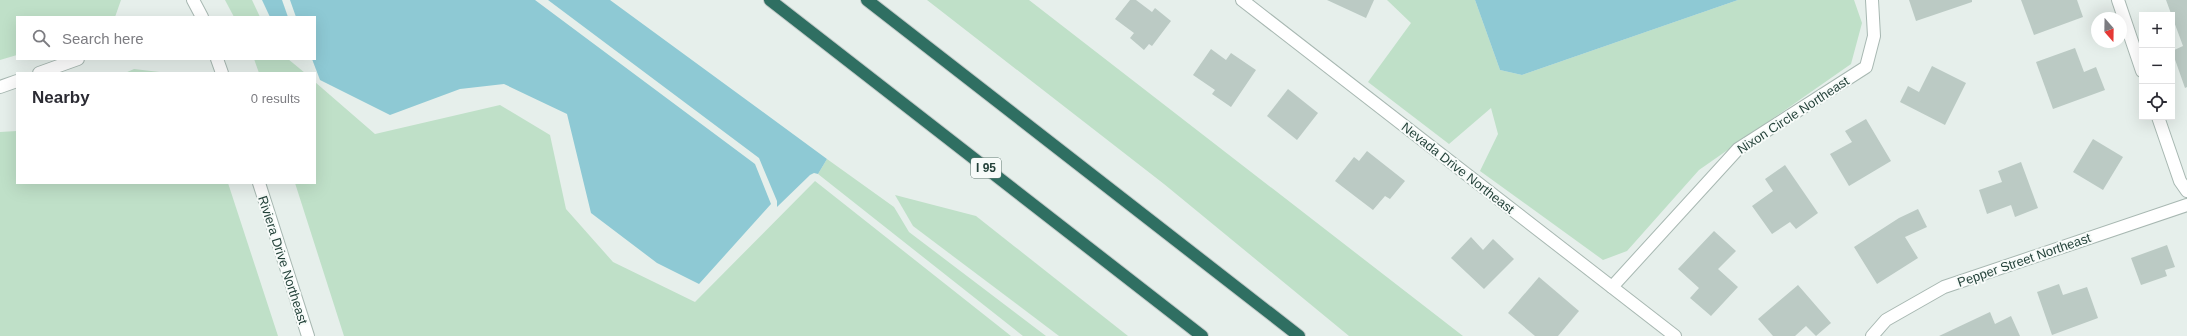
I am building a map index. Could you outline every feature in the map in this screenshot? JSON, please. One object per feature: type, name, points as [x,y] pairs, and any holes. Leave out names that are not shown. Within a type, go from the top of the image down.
[{"type":"highway","name":"I 95","points":[[770,0],[1202,336]]},
{"type":"highway","points":[[867,0],[1299,336]]},
{"type":"street","points":[[193,0],[200,16]]},
{"type":"street","name":"Nevada Drive Northeast","points":[[1242,0],[1675,336]]},
{"type":"street","name":"Nixon Circle Northeast","points":[[1612,287],[1738,149],[1866,67],[1874,36],[1872,0]]},
{"type":"street","points":[[2118,0],[2139,62]]},
{"type":"street","points":[[42,72],[75,60]]},
{"type":"street","points":[[217,60],[222,72]]},
{"type":"street","points":[[0,87],[16,81]]},
{"type":"street","points":[[2159,120],[2180,180],[2187,191]]},
{"type":"street","name":"Riviera Drive Northeast","points":[[259,184],[308,336]]},
{"type":"street","name":"Pepper Street Northeast","points":[[1872,336],[1886,320],[1944,287],[2187,205]]},
{"type":"green space","points":[[0,0],[121,0],[115,16],[16,16],[16,55],[0,60]]},
{"type":"green space","points":[[225,0],[252,0],[260,16],[233,16]]},
{"type":"green space","points":[[927,0],[1029,0],[1463,336],[1349,336],[1164,184]]},
{"type":"green space","points":[[1387,0],[1475,0],[1500,70],[1522,75],[1738,0],[1854,0],[1862,23],[1851,64],[1699,170],[1627,251],[1603,260],[1480,171],[1498,134],[1491,108],[1449,144],[1368,82],[1411,23]]},
{"type":"green space","points":[[254,60],[289,60],[304,72],[259,72]]},
{"type":"green space","points":[[134,69],[160,72],[127,72]]},
{"type":"green space","points":[[316,83],[375,134],[500,105],[550,135],[566,209],[613,262],[695,302],[815,181],[1011,336],[344,336],[295,184],[316,184]]},
{"type":"green space","points":[[16,131],[16,184],[228,184],[278,336],[0,336],[0,132]]},
{"type":"green space","points":[[827,159],[894,207],[909,232],[1046,336],[1023,336],[818,174]]},
{"type":"green space","points":[[895,195],[976,216],[1128,336],[1059,336],[913,226]]},
{"type":"water","points":[[262,0],[282,0],[288,16],[270,16]]},
{"type":"water","points":[[290,0],[535,0],[755,164],[771,204],[699,284],[657,263],[591,213],[567,114],[504,84],[460,89],[390,115],[320,80],[312,60],[316,60],[316,16],[296,16]]},
{"type":"water","points":[[548,0],[610,0],[827,159],[818,174],[814,173],[810,175],[777,207],[777,201],[759,158]]},
{"type":"water","points":[[1475,0],[1738,0],[1522,75],[1500,70]]},
{"type":"building","points":[[1130,0],[1136,0],[1152,12],[1155,8],[1171,21],[1152,46],[1149,44],[1144,50],[1130,38],[1134,33],[1115,19]]},
{"type":"building","points":[[1327,0],[1374,0],[1366,18]]},
{"type":"building","points":[[1909,0],[1972,0],[1972,2],[1916,21]]},
{"type":"building","points":[[2021,0],[2077,0],[2083,17],[2034,35]]},
{"type":"building","points":[[2166,0],[2187,0],[2187,87],[2185,88],[2175,60],[2175,50],[2183,46],[2175,24],[2175,12],[2170,12]]},
{"type":"building","points":[[2075,48],[2084,72],[2096,67],[2105,90],[2053,109],[2036,62]]},
{"type":"building","points":[[1211,49],[1226,60],[1231,53],[1256,70],[1231,107],[1212,94],[1215,90],[1193,75]]},
{"type":"building","points":[[1932,66],[1966,83],[1945,125],[1900,102],[1908,86],[1919,92]]},
{"type":"building","points":[[1288,89],[1318,113],[1297,140],[1267,116]]},
{"type":"building","points":[[1866,119],[1891,161],[1849,186],[1830,154],[1852,142],[1845,131]]},
{"type":"building","points":[[2093,139],[2123,157],[2103,190],[2073,172]]},
{"type":"building","points":[[1367,151],[1405,181],[1390,199],[1385,196],[1373,210],[1335,181],[1354,157],[1359,161]]},
{"type":"building","points":[[2021,162],[2038,208],[2015,217],[2011,205],[1987,214],[1979,190],[2002,182],[1998,171]]},
{"type":"building","points":[[1785,165],[1818,213],[1796,229],[1790,222],[1772,234],[1752,206],[1773,191],[1765,179]]},
{"type":"building","points":[[1918,209],[1927,227],[1905,237],[1918,258],[1877,284],[1854,247],[1899,218]]},
{"type":"building","points":[[1714,231],[1736,251],[1718,269],[1738,287],[1711,316],[1690,298],[1699,288],[1678,269]]},
{"type":"building","points":[[1471,237],[1483,250],[1493,239],[1514,259],[1484,289],[1451,258]]},
{"type":"building","points":[[2167,245],[2175,267],[2165,270],[2167,276],[2141,285],[2131,258]]},
{"type":"building","points":[[1539,277],[1579,311],[1558,336],[1535,336],[1508,313]]},
{"type":"building","points":[[2059,284],[2063,295],[2087,287],[2098,318],[2052,335],[2037,292]]},
{"type":"building","points":[[1798,285],[1831,323],[1816,336],[1806,326],[1795,336],[1773,336],[1758,319]]},
{"type":"building","points":[[1990,312],[1995,324],[2011,316],[2020,336],[1939,336]]}]
